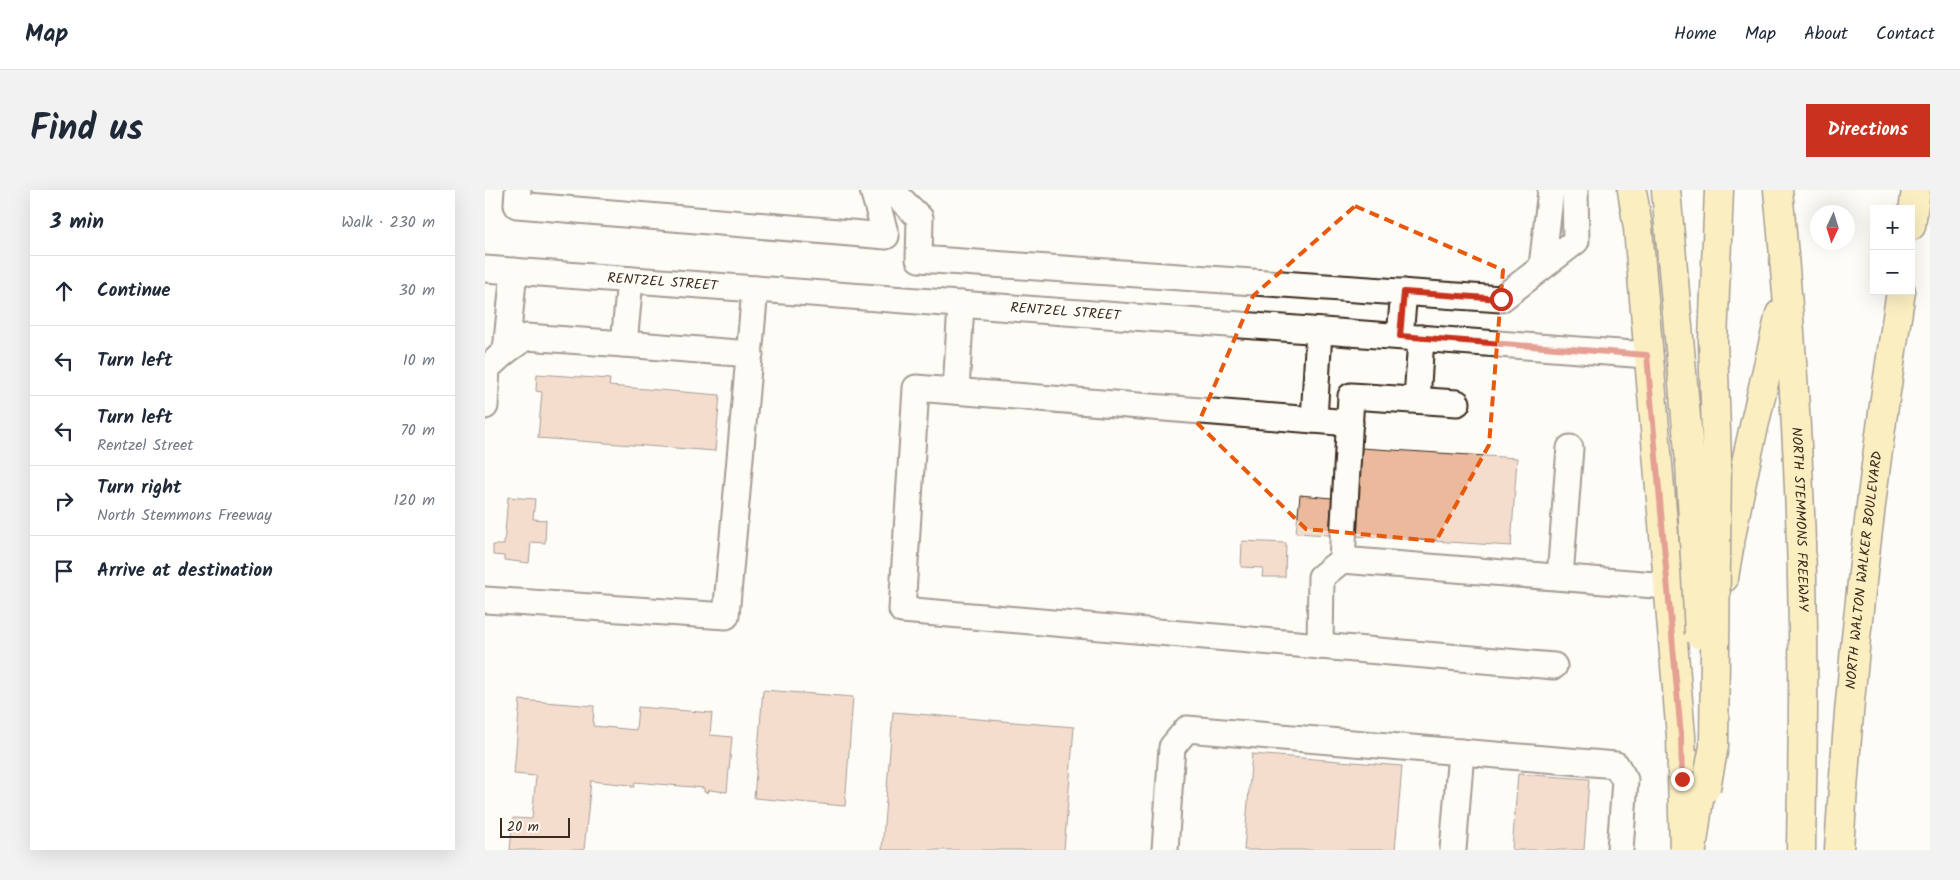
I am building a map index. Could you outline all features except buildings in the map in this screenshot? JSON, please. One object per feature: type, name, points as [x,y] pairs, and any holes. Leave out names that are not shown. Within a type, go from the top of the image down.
[{"type":"main road","points":[[1633,190],[1638,228],[1647,355],[1681,736],[1684,850]]},
{"type":"main road","points":[[1665,190],[1690,463],[1706,788],[1706,850]]},
{"type":"main road","points":[[1706,788],[1714,746],[1717,462],[1713,341],[1719,190]]},
{"type":"main road","name":"NORTH STEMMONS FREEWAY","points":[[1777,190],[1787,286],[1798,457],[1803,629],[1801,850]]},
{"type":"main road","points":[[1914,205],[1917,190]]},
{"type":"main road","points":[[1693,850],[1706,748],[1717,625],[1731,533],[1748,450],[1787,286]]},
{"type":"main road","name":"NORTH WALTON WALKER BOULEVARD","points":[[1839,850],[1854,666],[1869,529],[1889,368],[1900,295]]},
{"type":"street","points":[[518,190],[517,205],[885,236],[873,190]]},
{"type":"street","points":[[891,190],[920,218],[917,301]]},
{"type":"street","points":[[1542,266],[1551,190]]},
{"type":"street","points":[[919,259],[1501,299],[1576,241],[1575,190]]},
{"type":"street","name":"RENTZEL STREET","points":[[485,269],[1647,355]]},
{"type":"street","points":[[506,351],[515,271]]},
{"type":"street","points":[[624,344],[630,280]]},
{"type":"street","points":[[485,600],[726,616],[755,289]]},
{"type":"street","points":[[1404,292],[1411,337],[1417,400]]},
{"type":"street","points":[[956,391],[961,304]]},
{"type":"street","points":[[1314,420],[1319,331]]},
{"type":"street","points":[[485,406],[486,368],[526,337],[750,354]]},
{"type":"street","points":[[1350,423],[916,388],[902,610],[1554,666]]},
{"type":"street","points":[[1342,560],[1351,396],[1457,403]]},
{"type":"street","points":[[1560,577],[1570,448]]},
{"type":"street","points":[[1320,646],[1321,576],[1342,560],[1667,586]]},
{"type":"street","points":[[1165,850],[1172,747],[1187,729],[1616,765],[1625,780],[1620,850]]},
{"type":"street","points":[[1453,850],[1461,752]]},
{"type":"highlighted area","points":[[1355,206],[1503,270],[1489,445],[1436,541],[1306,529],[1198,424],[1253,296]]},
{"type":"route","points":[[1501,299],[1404,292],[1400,336],[1647,355],[1681,736],[1682,779]]}]
